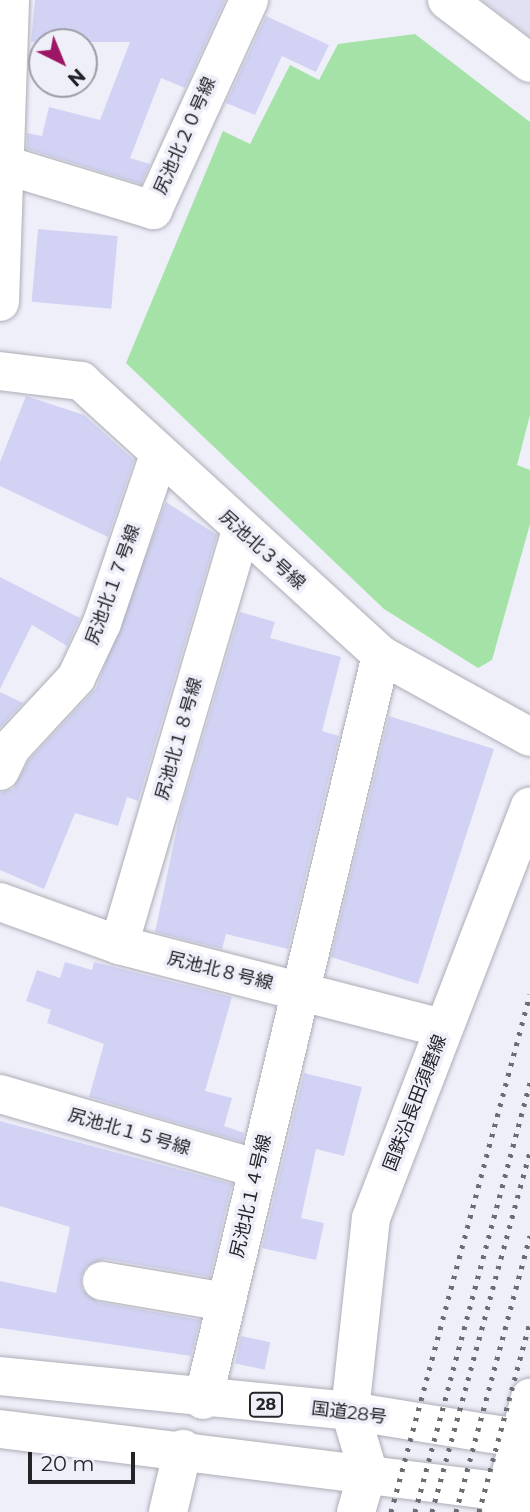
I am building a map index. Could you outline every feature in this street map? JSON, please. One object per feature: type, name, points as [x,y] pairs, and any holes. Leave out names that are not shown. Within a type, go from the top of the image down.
[{"type":"main road","name":"尻池北２０号線","points":[[5,165],[153,209],[249,0]]},
{"type":"main road","points":[[447,0],[530,63]]},
{"type":"main road","points":[[0,302],[5,165],[6,18]]},
{"type":"main road","name":"尻池北３号線","points":[[0,371],[81,381],[240,533],[381,655],[530,737]]},
{"type":"main road","name":"尻池北１７号線","points":[[0,771],[11,748],[75,678],[102,624],[159,455]]},
{"type":"main road","name":"尻池北１８号線","points":[[118,945],[240,533]]},
{"type":"main road","name":"尻池北１４号線","points":[[203,1400],[381,655]]},
{"type":"main road","name":"国鉄沿長田須磨線","points":[[350,1411],[371,1218],[530,807]]},
{"type":"main road","name":"尻池北８号線","points":[[0,902],[118,945],[443,1028]]},
{"type":"main road","name":"尻池北１５号線","points":[[0,1094],[258,1169]]},
{"type":"main road","points":[[102,1281],[226,1303]]},
{"type":"main road","name":"国道28号","points":[[0,1376],[203,1400],[350,1411],[525,1440]]},
{"type":"main road","points":[[0,1429],[368,1471],[513,1500],[530,1398]]},
{"type":"main road","points":[[350,1411],[368,1471],[356,1512]]},
{"type":"main road","points":[[168,1512],[183,1448]]},
{"type":"shaded area","points":[[482,0],[530,0],[530,37]]},
{"type":"green space","points":[[415,34],[530,122],[530,415],[517,465],[530,470],[530,524],[492,660],[478,668],[384,609],[126,363],[223,131],[250,144],[290,65],[319,80],[338,44]]},
{"type":"building","points":[[35,0],[225,0],[185,88],[161,78],[130,158],[150,164],[141,184],[27,149],[27,133],[42,136],[49,107],[100,120],[130,42],[98,42],[98,28],[32,28]]},
{"type":"building","points":[[266,16],[329,45],[316,72],[282,56],[255,115],[226,103]]},
{"type":"building","points":[[38,229],[118,236],[111,309],[32,302]]},
{"type":"building","points":[[26,396],[84,415],[134,460],[108,537],[0,486],[0,462]]},
{"type":"building","points":[[166,502],[217,535],[138,801],[127,797],[118,826],[75,813],[44,889],[0,870],[0,793],[13,789],[29,760],[96,688]]},
{"type":"building","points":[[0,577],[80,618],[67,646],[32,625],[0,689]]},
{"type":"building","points":[[240,612],[275,622],[270,638],[341,657],[322,731],[339,736],[288,949],[226,934],[222,949],[155,932],[180,814]]},
{"type":"building","points":[[0,692],[23,703],[0,728]]},
{"type":"building","points":[[389,716],[494,749],[418,984],[331,957]]},
{"type":"building","points":[[65,962],[92,970],[94,962],[232,997],[205,1091],[232,1098],[224,1126],[244,1133],[242,1142],[89,1097],[104,1044],[47,1023],[51,1010],[26,1001],[37,970],[60,978]]},
{"type":"building","points":[[304,1073],[362,1087],[344,1156],[316,1149],[301,1218],[324,1223],[316,1260],[262,1248]]},
{"type":"building","points":[[0,1121],[232,1184],[210,1277],[105,1259],[86,1267],[81,1277],[82,1289],[98,1302],[200,1320],[191,1356],[0,1328],[0,1281],[56,1293],[70,1227],[0,1206]]},
{"type":"building","points":[[241,1336],[270,1342],[265,1370],[235,1363]]},
{"type":"railway","points":[[391,1512],[530,994]]},
{"type":"railway","points":[[415,1512],[530,1082]]},
{"type":"railway","points":[[432,1512],[530,1151]]},
{"type":"railway","points":[[456,1512],[530,1236]]},
{"type":"railway","points":[[479,1512],[530,1322]]}]
